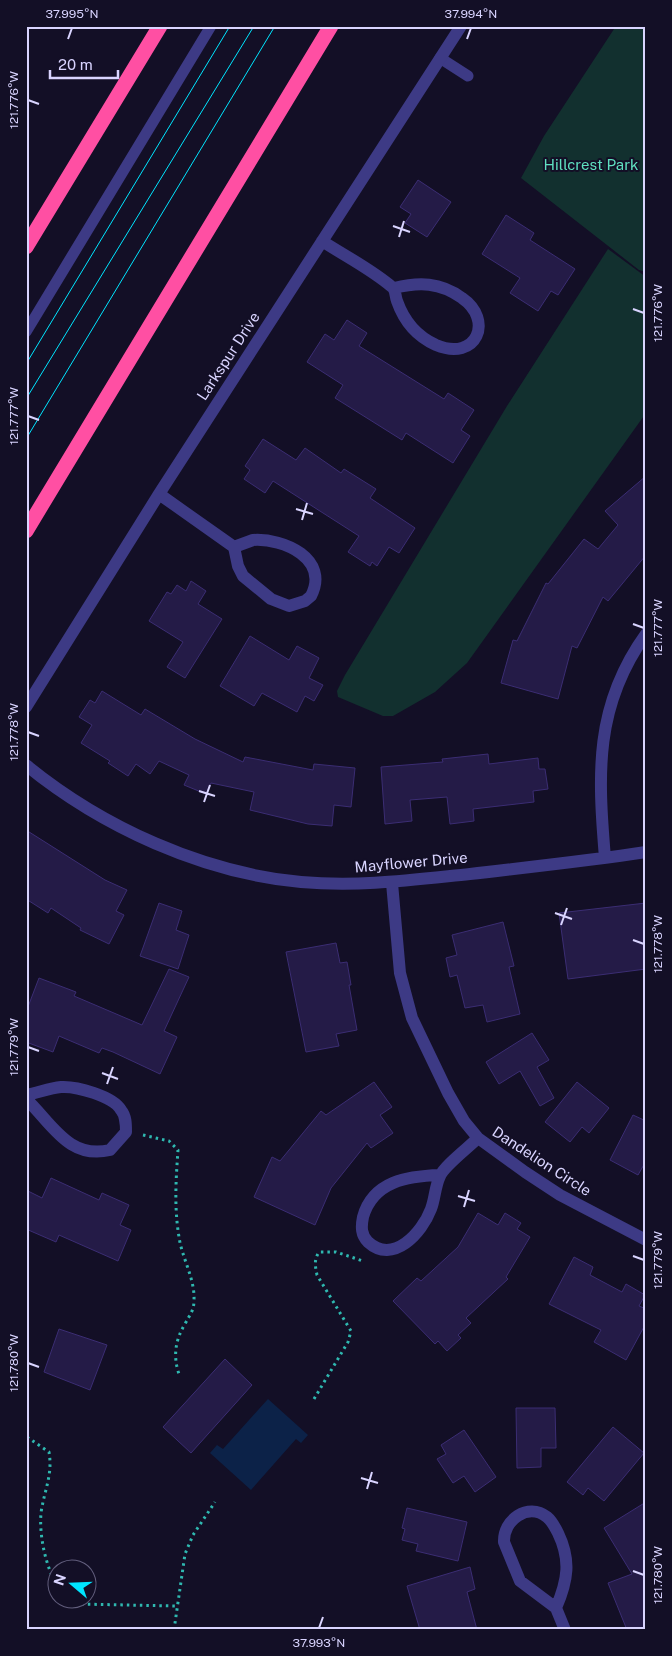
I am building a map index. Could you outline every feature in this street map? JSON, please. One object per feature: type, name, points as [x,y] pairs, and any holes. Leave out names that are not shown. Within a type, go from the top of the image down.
[{"type":"highway","points":[[26,247],[160,26]]},
{"type":"highway","points":[[26,531],[331,26]]},
{"type":"street","name":"Larkspur Drive","points":[[26,707],[159,494],[461,26]]},
{"type":"street","points":[[322,241],[394,288],[408,325],[434,344],[459,350],[474,340],[478,333],[478,321],[471,307],[463,298],[432,284],[416,284],[394,288]]},
{"type":"street","points":[[159,494],[234,547],[238,566],[243,576],[271,599],[289,606],[305,602],[311,596],[316,582],[314,567],[298,551],[274,541],[265,540],[242,543],[234,547]]},
{"type":"street","points":[[605,858],[601,778],[606,718],[620,675],[646,634]]},
{"type":"street","name":"Mayflower Drive","points":[[26,766],[91,810],[153,842],[215,865],[300,882],[392,883],[646,852]]},
{"type":"street","name":"Dandelion Circle","points":[[392,883],[400,973],[412,1018],[448,1093],[478,1138],[560,1194],[646,1240]]},
{"type":"street","points":[[26,1095],[62,1087],[77,1088],[104,1097],[120,1107],[124,1115],[126,1132],[110,1150],[92,1151],[81,1148],[57,1135],[26,1099]]},
{"type":"street","points":[[440,1175],[402,1178],[384,1188],[371,1200],[366,1210],[361,1226],[365,1239],[378,1249],[385,1250],[395,1249],[405,1244],[426,1222],[436,1195],[440,1175],[478,1138]]},
{"type":"street","points":[[556,1608],[566,1573],[566,1553],[549,1518],[534,1511],[523,1512],[510,1521],[504,1535],[504,1542],[520,1581],[556,1608],[564,1630]]},
{"type":"lane","points":[[26,332],[211,26]]},
{"type":"lane","points":[[440,58],[468,76]]},
{"type":"path","points":[[137,1134],[169,1141],[178,1150],[174,1198],[179,1238],[194,1296],[194,1310],[184,1325],[175,1347],[176,1363],[180,1374]]},
{"type":"path","points":[[314,1398],[348,1342],[351,1331],[317,1274],[314,1264],[316,1258],[319,1252],[336,1252],[364,1261]]},
{"type":"path","points":[[27,1438],[48,1452],[51,1464],[49,1483],[41,1512],[41,1532],[49,1558]]},
{"type":"path","points":[[174,1630],[185,1554],[193,1535],[215,1502]]},
{"type":"path","points":[[98,1604],[176,1606]]},
{"type":"green space","name":"Hillcrest Park","points":[[616,26],[646,26],[646,272],[639,270],[521,178],[544,136]]},
{"type":"green space","points":[[608,249],[646,277],[646,413],[467,663],[435,692],[393,716],[383,716],[338,697],[337,691],[345,675],[507,406]]},
{"type":"water","points":[[268,1399],[308,1435],[301,1443],[296,1439],[251,1490],[210,1453],[217,1445],[223,1449]]},
{"type":"building","points":[[418,180],[451,202],[427,237],[405,223],[411,214],[400,207]]},
{"type":"building","points":[[506,215],[534,233],[530,240],[575,269],[558,295],[551,291],[538,311],[510,293],[520,278],[482,254]]},
{"type":"building","points":[[347,320],[367,333],[359,346],[444,399],[448,393],[474,410],[461,430],[470,436],[453,463],[406,433],[402,440],[335,398],[343,385],[307,362],[325,334],[334,340]]},
{"type":"building","points":[[263,439],[296,460],[305,448],[341,473],[344,469],[376,489],[370,498],[415,528],[399,553],[389,547],[377,566],[372,562],[370,566],[348,552],[359,536],[273,481],[265,493],[244,479],[250,470],[245,466]]},
{"type":"building","points":[[646,476],[646,555],[608,601],[603,597],[577,648],[572,646],[558,699],[501,683],[513,640],[517,641],[546,583],[548,584],[584,539],[598,549],[618,525],[605,511]]},
{"type":"building","points":[[191,581],[206,591],[198,604],[222,619],[185,678],[167,667],[183,642],[149,621],[167,592],[171,594],[177,585],[186,591]]},
{"type":"building","points":[[250,636],[289,660],[297,646],[319,658],[309,678],[323,685],[314,701],[305,696],[297,712],[262,693],[254,706],[220,686]]},
{"type":"building","points":[[102,691],[141,715],[145,709],[195,739],[243,762],[245,757],[313,770],[314,764],[355,768],[351,807],[334,805],[332,826],[308,824],[250,810],[254,792],[211,783],[206,794],[184,785],[189,775],[159,761],[150,774],[136,764],[128,776],[108,763],[110,761],[81,743],[92,725],[79,717],[90,700],[95,703]]},
{"type":"building","points":[[488,754],[489,764],[538,758],[539,769],[545,769],[548,789],[533,791],[534,802],[473,809],[474,821],[450,824],[447,797],[410,800],[412,821],[385,824],[381,767],[443,762],[442,759]]},
{"type":"building","points":[[26,830],[105,880],[127,890],[116,911],[124,915],[109,944],[80,930],[81,928],[51,908],[48,913],[26,899]]},
{"type":"building","points":[[159,903],[182,911],[176,930],[189,935],[178,969],[140,956]]},
{"type":"building","points":[[646,903],[646,969],[568,979],[559,913]]},
{"type":"building","points":[[503,922],[514,966],[509,967],[520,1014],[487,1022],[483,1005],[465,1008],[457,975],[450,977],[446,958],[457,955],[452,935]]},
{"type":"building","points":[[336,943],[340,963],[347,962],[357,1030],[336,1034],[339,1046],[306,1052],[286,952]]},
{"type":"building","points":[[169,969],[189,977],[164,1031],[177,1037],[160,1074],[113,1052],[102,1048],[99,1053],[59,1036],[53,1052],[26,1042],[26,1012],[39,978],[76,992],[74,996],[142,1025]]},
{"type":"building","points":[[532,1033],[549,1060],[537,1067],[554,1098],[540,1106],[520,1071],[499,1084],[486,1062]]},
{"type":"building","points":[[374,1082],[392,1107],[380,1115],[393,1133],[371,1148],[367,1143],[331,1188],[315,1225],[254,1197],[272,1157],[280,1161],[321,1111],[326,1115]]},
{"type":"building","points":[[577,1082],[609,1108],[589,1133],[582,1127],[570,1142],[545,1122]]},
{"type":"building","points":[[633,1115],[646,1121],[646,1161],[638,1175],[610,1160]]},
{"type":"building","points":[[51,1178],[99,1200],[102,1193],[129,1205],[120,1225],[131,1230],[118,1261],[59,1235],[56,1242],[26,1229],[26,1190],[42,1198]]},
{"type":"building","points":[[478,1213],[498,1225],[505,1213],[521,1223],[517,1229],[530,1237],[506,1277],[508,1279],[466,1318],[471,1323],[458,1335],[461,1338],[447,1351],[438,1341],[435,1344],[393,1301],[417,1278],[421,1281],[458,1247]]},
{"type":"building","points":[[574,1257],[593,1267],[590,1275],[622,1292],[626,1284],[645,1295],[639,1306],[646,1309],[646,1323],[626,1360],[594,1342],[601,1330],[549,1304]]},
{"type":"building","points":[[59,1329],[107,1345],[90,1390],[44,1372]]},
{"type":"building","points":[[225,1359],[252,1385],[191,1453],[163,1427]]},
{"type":"building","points":[[516,1408],[555,1408],[556,1448],[541,1448],[541,1467],[517,1468]]},
{"type":"building","points":[[613,1427],[644,1453],[604,1501],[588,1488],[583,1495],[567,1482]]},
{"type":"building","points":[[464,1430],[496,1477],[475,1492],[464,1476],[453,1483],[437,1459],[446,1454],[441,1445]]},
{"type":"building","points":[[646,1502],[646,1630],[627,1630],[608,1583],[632,1574],[604,1528]]},
{"type":"building","points":[[407,1508],[467,1522],[458,1561],[416,1551],[418,1544],[402,1540],[405,1529],[402,1528]]},
{"type":"building","points":[[470,1567],[475,1589],[467,1592],[477,1630],[420,1630],[407,1586]]},
{"type":"tram line","points":[[26,364],[230,26]]},
{"type":"tram line","points":[[26,399],[254,26]]},
{"type":"tram line","points":[[26,439],[275,26]]}]
